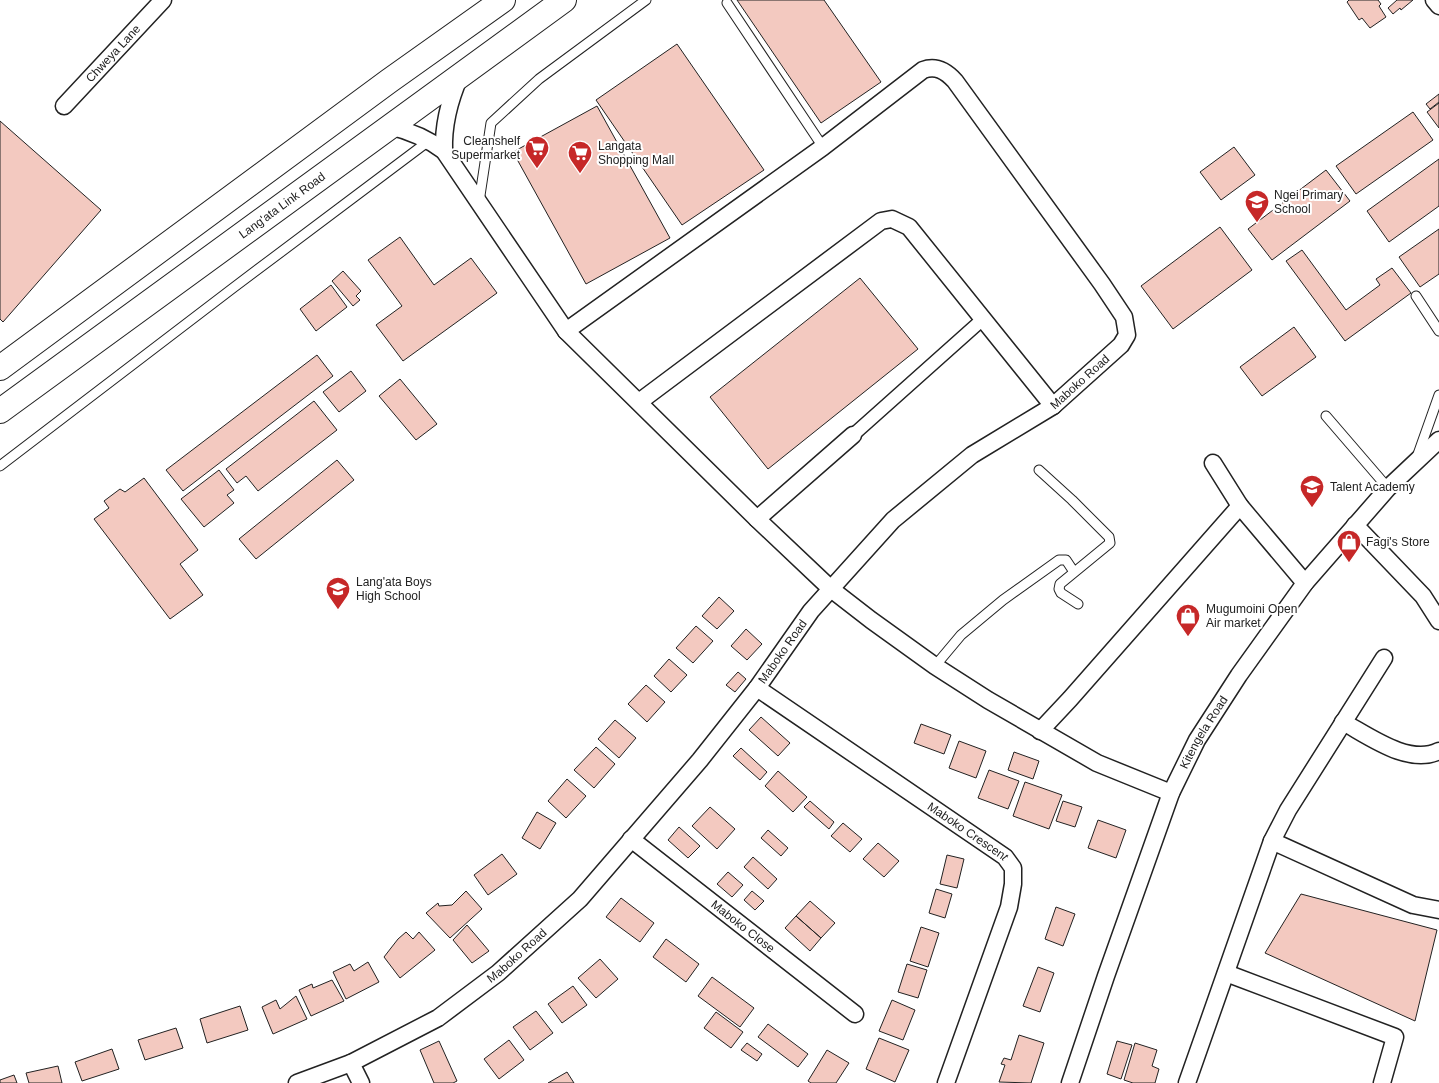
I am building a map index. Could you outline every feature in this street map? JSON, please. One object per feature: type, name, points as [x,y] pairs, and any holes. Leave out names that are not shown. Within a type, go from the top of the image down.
[{"type":"main road","points":[[0,368],[389,81],[503,0]]},
{"type":"main road","name":"Lang'ata Link Road","points":[[0,411],[564,0]]},
{"type":"street","name":"Chweya Lane","points":[[64,106],[163,0]]},
{"type":"street","points":[[1434,0],[1439,6]]},
{"type":"street","name":"Maboko Road","points":[[297,1083],[351,1062],[438,1018],[498,973],[580,899],[700,760],[758,688],[812,611],[893,520],[972,455],[1052,406],[1121,345],[1127,335],[1124,317],[1102,284],[955,81],[949,74],[935,68],[923,70],[822,147],[566,331]]},
{"type":"street","points":[[444,151],[443,135],[447,109],[461,74]]},
{"type":"street","points":[[389,126],[430,140],[444,151],[566,331],[831,589],[935,666],[988,700],[1096,763],[1171,793]]},
{"type":"street","points":[[639,402],[881,221],[892,219],[908,227],[1052,406]]},
{"type":"street","points":[[757,519],[983,319]]},
{"type":"street","name":"Kitengela Road","points":[[1070,1083],[1171,793],[1197,740],[1239,675],[1305,583],[1388,488],[1439,440]]},
{"type":"street","points":[[1213,463],[1240,506],[1305,583]]},
{"type":"street","points":[[1040,731],[1240,506]]},
{"type":"street","points":[[1355,525],[1423,596],[1439,621]]},
{"type":"street","points":[[1187,1083],[1272,841],[1288,810],[1384,658]]},
{"type":"street","name":"Maboko Crescent","points":[[758,688],[1005,857],[1013,868],[1013,884],[1009,907],[946,1083]]},
{"type":"street","points":[[1343,722],[1394,749],[1415,755],[1433,754],[1439,751]]},
{"type":"street","name":"Maboko Close","points":[[631,840],[855,1014]]},
{"type":"street","points":[[1272,841],[1413,905],[1439,910]]},
{"type":"street","points":[[1226,973],[1395,1037],[1382,1083]]},
{"type":"street","points":[[351,1062],[361,1083]]},
{"type":"lane","points":[[479,203],[491,123],[538,79],[646,0]]},
{"type":"lane","points":[[728,3],[822,147]]},
{"type":"lane","points":[[0,466],[240,282],[430,140]]},
{"type":"lane","points":[[1416,296],[1439,332]]},
{"type":"lane","points":[[1414,464],[1439,395]]},
{"type":"lane","points":[[1326,416],[1388,488]]},
{"type":"lane","points":[[1039,470],[1109,538],[1110,543],[1062,582],[1059,589],[1061,593],[1078,604]]},
{"type":"lane","points":[[935,666],[961,634],[1003,600],[1059,560],[1066,560],[1074,572]]},
{"type":"building","points":[[737,0],[824,0],[881,82],[821,123]]},
{"type":"building","points":[[1349,0],[1378,0],[1381,4],[1379,6],[1386,17],[1370,28],[1362,18],[1359,20],[1347,2]]},
{"type":"building","points":[[1397,0],[1413,0],[1393,14],[1388,8]]},
{"type":"building","points":[[677,44],[764,170],[682,225],[596,100]]},
{"type":"building","points":[[1439,94],[1439,102],[1430,109],[1426,104]]},
{"type":"building","points":[[1439,103],[1439,128],[1427,112]]},
{"type":"building","name":"Langata Shopping Mall","points":[[597,106],[670,238],[586,284],[513,152]]},
{"type":"building","points":[[1413,112],[1433,140],[1356,194],[1336,166]]},
{"type":"building","points":[[0,121],[101,210],[3,322],[0,319]]},
{"type":"building","points":[[1234,147],[1255,175],[1221,200],[1200,172]]},
{"type":"building","points":[[1439,159],[1439,206],[1389,242],[1367,211]]},
{"type":"building","points":[[1326,170],[1350,201],[1272,260],[1248,229]]},
{"type":"building","points":[[1220,227],[1252,270],[1173,329],[1141,286]]},
{"type":"building","points":[[1439,229],[1439,274],[1420,287],[1399,257]]},
{"type":"building","points":[[400,237],[434,285],[471,258],[497,293],[403,361],[376,325],[402,306],[368,260]]},
{"type":"building","points":[[1302,250],[1346,310],[1380,285],[1376,279],[1392,268],[1411,293],[1345,341],[1286,261]]},
{"type":"building","points":[[343,271],[361,291],[356,296],[360,300],[353,306],[332,281]]},
{"type":"building","points":[[860,278],[918,349],[768,469],[710,397]]},
{"type":"building","points":[[331,285],[347,307],[316,331],[300,309]]},
{"type":"building","points":[[1294,327],[1316,357],[1262,396],[1240,367]]},
{"type":"building","points":[[317,355],[333,376],[183,491],[166,470]]},
{"type":"building","points":[[351,371],[366,391],[339,412],[323,392]]},
{"type":"building","points":[[400,379],[437,424],[416,440],[379,396]]},
{"type":"building","points":[[314,401],[337,430],[258,491],[246,476],[237,483],[226,469]]},
{"type":"building","points":[[337,460],[354,480],[256,559],[239,539]]},
{"type":"building","points":[[219,470],[234,490],[227,495],[234,503],[204,527],[181,499]]},
{"type":"building","points":[[144,478],[198,550],[180,564],[203,595],[170,619],[94,519],[109,508],[104,501],[120,489],[125,492]]},
{"type":"building","points":[[719,597],[734,611],[717,629],[702,616]]},
{"type":"building","points":[[696,626],[713,641],[693,663],[676,648]]},
{"type":"building","points":[[746,629],[762,644],[747,660],[731,646]]},
{"type":"building","points":[[669,659],[687,675],[671,692],[654,676]]},
{"type":"building","points":[[738,672],[746,679],[735,692],[726,685]]},
{"type":"building","points":[[646,685],[665,702],[647,722],[628,704]]},
{"type":"building","points":[[761,717],[790,743],[778,756],[749,730]]},
{"type":"building","points":[[615,720],[636,738],[619,758],[598,739]]},
{"type":"building","points":[[921,724],[951,735],[944,754],[914,743]]},
{"type":"building","points":[[959,741],[986,751],[976,778],[949,768]]},
{"type":"building","points":[[596,747],[615,764],[594,788],[574,770]]},
{"type":"building","points":[[741,748],[767,772],[760,780],[733,756]]},
{"type":"building","points":[[1014,752],[1039,761],[1033,779],[1008,770]]},
{"type":"building","points":[[989,770],[1019,781],[1008,809],[978,798]]},
{"type":"building","points":[[778,771],[807,797],[793,812],[765,786]]},
{"type":"building","points":[[567,779],[586,796],[566,818],[548,801]]},
{"type":"building","points":[[1025,782],[1062,795],[1049,829],[1013,816]]},
{"type":"building","points":[[810,801],[834,822],[829,829],[804,807]]},
{"type":"building","points":[[1063,801],[1082,807],[1075,827],[1056,821]]},
{"type":"building","points":[[710,807],[735,829],[717,849],[692,826]]},
{"type":"building","points":[[537,812],[556,823],[540,849],[522,838]]},
{"type":"building","points":[[1098,820],[1126,830],[1116,858],[1088,848]]},
{"type":"building","points":[[843,823],[862,839],[850,852],[831,836]]},
{"type":"building","points":[[679,827],[700,846],[688,858],[668,840]]},
{"type":"building","points":[[768,830],[788,848],[781,856],[761,838]]},
{"type":"building","points":[[878,843],[899,861],[884,877],[863,859]]},
{"type":"building","points":[[502,854],[517,874],[488,895],[474,875]]},
{"type":"building","points":[[947,855],[964,859],[957,888],[940,884]]},
{"type":"building","points":[[753,857],[777,879],[768,889],[744,867]]},
{"type":"building","points":[[728,872],[743,885],[732,897],[717,884]]},
{"type":"building","points":[[936,889],[952,894],[945,918],[929,913]]},
{"type":"building","points":[[466,891],[482,909],[450,938],[426,913],[438,903],[439,906],[452,905]]},
{"type":"building","points":[[752,891],[764,901],[755,910],[744,900]]},
{"type":"building","points":[[1301,894],[1437,930],[1415,1021],[1265,953]]},
{"type":"building","points":[[621,898],[654,923],[640,942],[606,917]]},
{"type":"building","points":[[810,901],[835,923],[821,938],[796,916]]},
{"type":"building","points":[[1056,907],[1075,914],[1063,946],[1045,939]]},
{"type":"building","points":[[796,916],[821,938],[810,951],[785,928]]},
{"type":"building","points":[[467,925],[489,951],[472,963],[453,940]]},
{"type":"building","points":[[921,927],[939,933],[928,967],[910,961]]},
{"type":"building","points":[[406,932],[413,939],[419,932],[435,950],[400,978],[384,957]]},
{"type":"building","points":[[666,939],[699,964],[686,982],[653,957]]},
{"type":"building","points":[[600,959],[618,979],[596,998],[578,978]]},
{"type":"building","points":[[368,962],[379,982],[346,999],[333,972],[350,964],[354,971]]},
{"type":"building","points":[[907,964],[927,970],[918,998],[898,992]]},
{"type":"building","points":[[1038,967],[1054,973],[1040,1012],[1023,1006]]},
{"type":"building","points":[[712,977],[754,1008],[740,1027],[698,996]]},
{"type":"building","points":[[332,980],[344,1001],[311,1016],[299,990],[312,984],[313,988]]},
{"type":"building","points":[[573,986],[587,1005],[562,1023],[548,1004]]},
{"type":"building","points":[[296,996],[307,1019],[273,1034],[262,1007],[276,1000],[280,1009]]},
{"type":"building","points":[[892,1000],[915,1010],[903,1040],[879,1031]]},
{"type":"building","points":[[240,1006],[248,1030],[207,1043],[200,1019]]},
{"type":"building","points":[[536,1011],[553,1033],[530,1050],[513,1027]]},
{"type":"building","points":[[716,1012],[743,1032],[731,1048],[704,1028]]},
{"type":"building","points":[[768,1024],[808,1054],[798,1067],[758,1037]]},
{"type":"building","points":[[176,1028],[183,1048],[145,1060],[138,1040]]},
{"type":"building","points":[[1019,1035],[1044,1043],[1031,1083],[999,1082],[1005,1065],[1001,1064],[1004,1058],[1011,1060]]},
{"type":"building","points":[[879,1038],[909,1050],[895,1082],[866,1069]]},
{"type":"building","points":[[509,1040],[524,1060],[499,1079],[484,1059]]},
{"type":"building","points":[[439,1041],[457,1081],[453,1083],[434,1083],[420,1050]]},
{"type":"building","points":[[1117,1041],[1132,1045],[1121,1079],[1107,1074]]},
{"type":"building","points":[[747,1043],[762,1054],[757,1061],[741,1050]]},
{"type":"building","points":[[1135,1043],[1157,1050],[1152,1066],[1159,1069],[1155,1083],[1133,1083],[1124,1080]]},
{"type":"building","points":[[112,1049],[119,1069],[82,1081],[75,1062]]},
{"type":"building","points":[[827,1050],[849,1063],[836,1083],[811,1083],[808,1081]]},
{"type":"building","points":[[58,1066],[62,1083],[29,1083],[26,1073]]},
{"type":"building","points":[[567,1072],[574,1083],[548,1083]]},
{"type":"building","points":[[14,1075],[17,1083],[0,1083],[0,1080]]},
{"type":"place","name":"Cleanshelf Supermarket","points":[[537,169]]},
{"type":"place","name":"Langata Shopping Mall","points":[[580,174]]},
{"type":"place","name":"Ngei Primary School","points":[[1257,223]]},
{"type":"place","name":"Talent Academy","points":[[1312,508]]},
{"type":"place","name":"Fagi's Store","points":[[1349,563]]},
{"type":"place","name":"Lang'ata Boys High School","points":[[338,610]]},
{"type":"place","name":"Mugumoini Open Air market","points":[[1188,637]]}]
